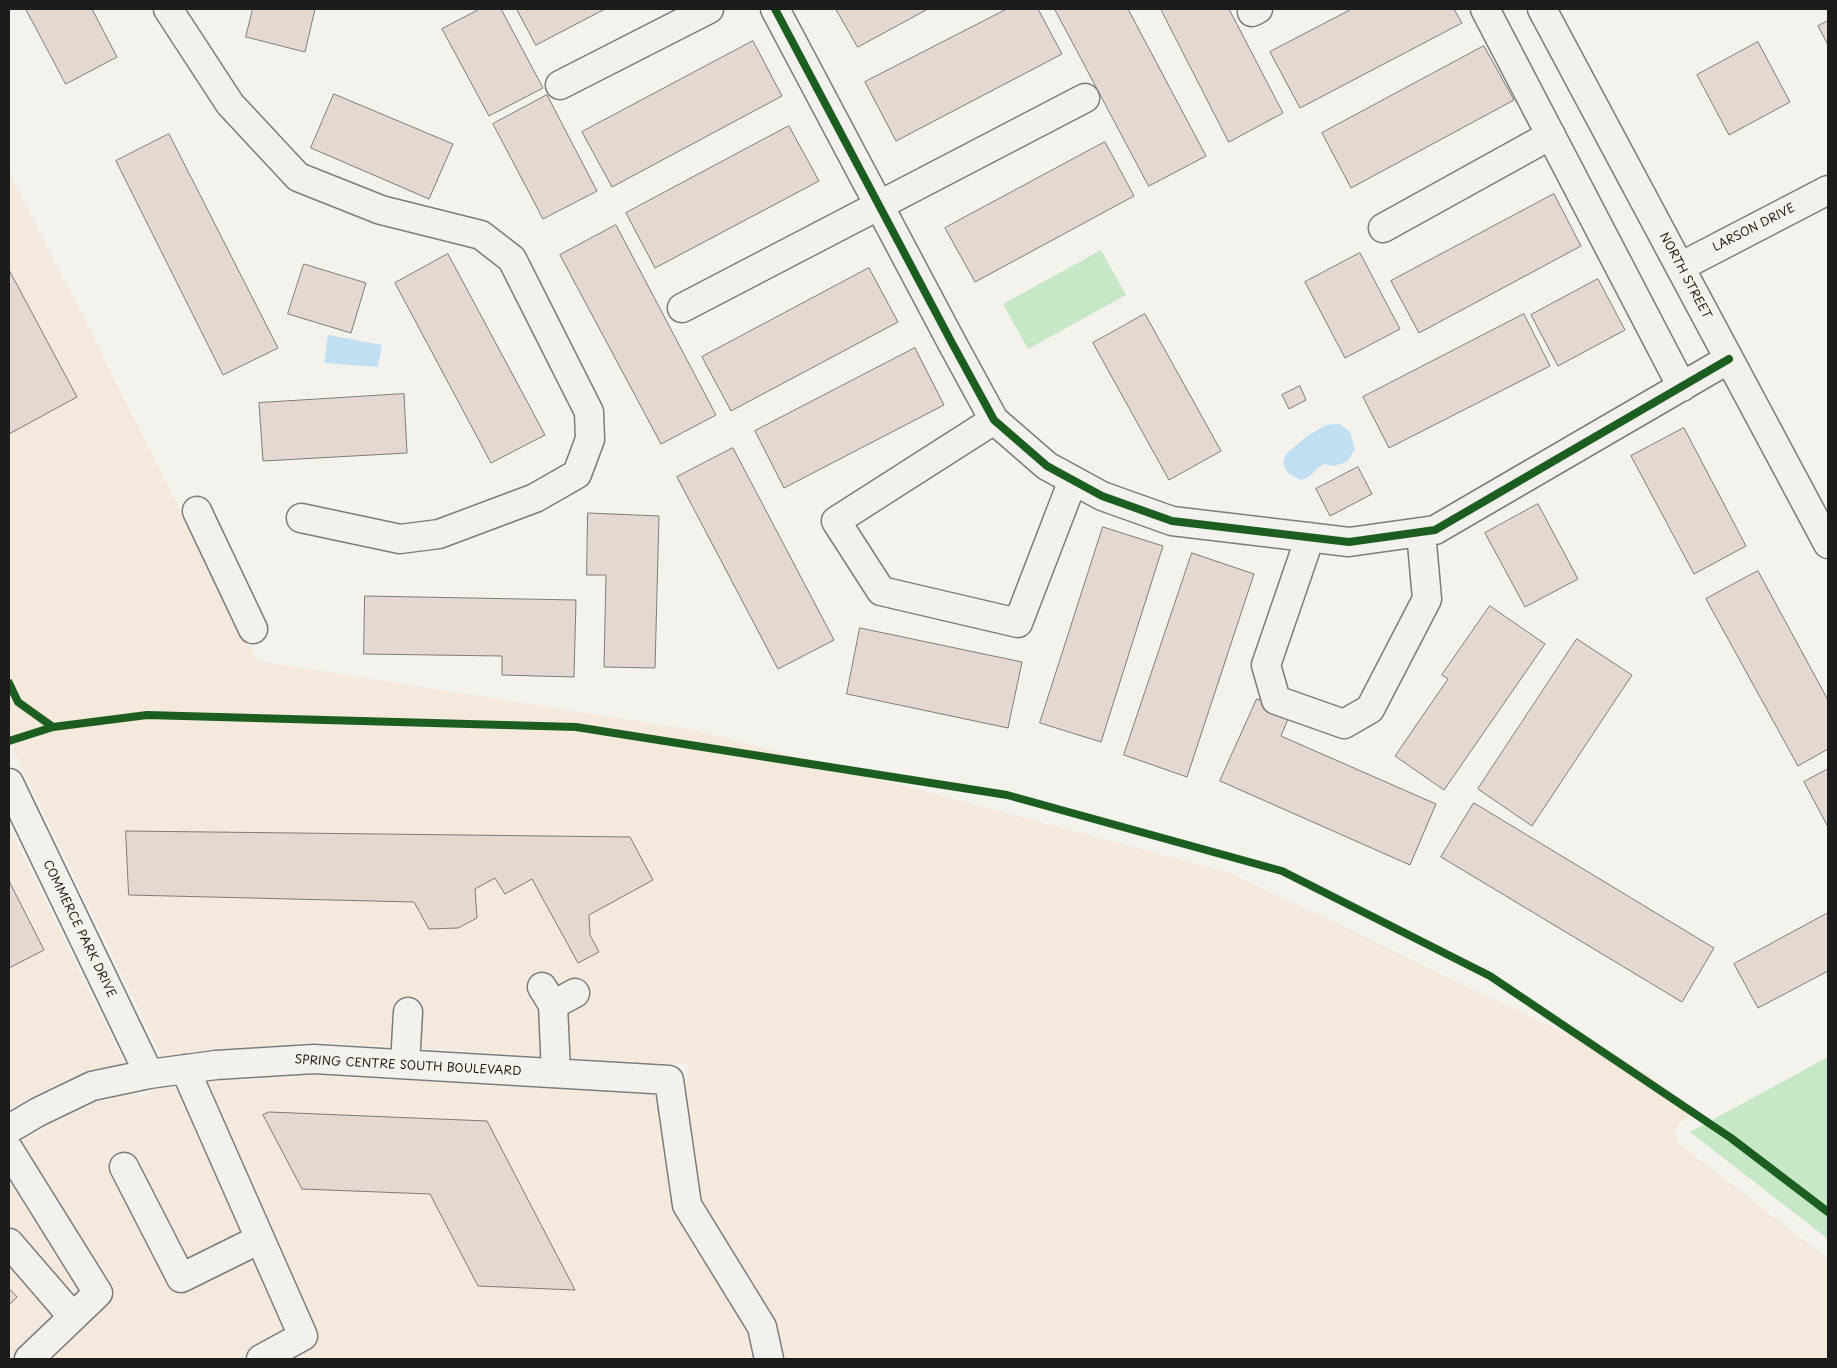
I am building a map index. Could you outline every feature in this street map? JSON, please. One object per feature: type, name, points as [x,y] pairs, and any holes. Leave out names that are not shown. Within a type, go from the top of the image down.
[{"type":"street","points":[[168,9],[230,104],[298,177],[381,210],[481,235],[512,259],[589,412],[590,439],[576,474],[536,498],[518,505],[439,534],[400,539],[302,518]]},
{"type":"street","points":[[560,85],[709,9]]},
{"type":"street","points":[[775,9],[994,420],[1047,466],[1102,496],[1172,521],[1349,542],[1435,530],[1729,359]]},
{"type":"street","points":[[1485,9],[1682,387]]},
{"type":"street","name":"NORTH STREET","points":[[1542,9],[1828,544]]},
{"type":"street","points":[[682,308],[1085,98]]},
{"type":"street","points":[[1383,228],[1551,135]]},
{"type":"street","name":"LARSON DRIVE","points":[[1680,267],[1828,190]]},
{"type":"street","points":[[994,420],[836,521],[881,591],[1018,623],[1073,480]]},
{"type":"street","points":[[197,511],[253,629]]},
{"type":"street","points":[[1310,537],[1266,665],[1276,700],[1344,724],[1370,709],[1427,599],[1421,532]]},
{"type":"street","name":"COMMERCE PARK DRIVE","points":[[12,798],[150,1074]]},
{"type":"street","points":[[556,1073],[557,995]]},
{"type":"street","points":[[405,1064],[408,1012]]},
{"type":"street","name":"SPRING CENTRE SOUTH BOULEVARD","points":[[9,1129],[38,1112],[92,1086],[150,1074],[216,1065],[314,1059],[669,1080],[687,1205],[762,1327],[770,1359]]},
{"type":"street","points":[[185,1070],[303,1336],[261,1359]]},
{"type":"street","points":[[9,1150],[98,1293],[29,1359]]},
{"type":"street","points":[[124,1167],[181,1278],[260,1239]]},
{"type":"street","points":[[9,1243],[73,1317]]},
{"type":"shaded area","points":[[9,171],[257,661],[699,731],[1231,873],[1644,1071],[1697,1113],[1679,1123],[1675,1136],[1680,1144],[1828,1259],[1828,1359],[9,1359],[9,1148],[45,1126],[97,1102],[138,1093],[140,1097],[153,1090],[216,1082],[313,1075],[683,1097],[689,1065],[317,1042],[216,1049],[161,1056],[9,742]]},
{"type":"shaded area","points":[[9,825],[124,1063],[86,1072],[29,1098],[9,1111]]},
{"type":"green space","points":[[1101,250],[1126,295],[1028,349],[1003,304]]},
{"type":"green space","points":[[1828,1057],[1828,1239],[1690,1132]]},
{"type":"water","points":[[328,335],[382,345],[378,367],[324,363]]},
{"type":"water","points":[[1340,424],[1350,432],[1355,449],[1347,462],[1333,466],[1324,464],[1308,477],[1300,480],[1288,473],[1283,463],[1286,454],[1306,437],[1326,425]]},
{"type":"building","points":[[26,9],[92,9],[117,57],[66,84]]},
{"type":"building","points":[[253,9],[315,9],[305,52],[246,37]]},
{"type":"building","points":[[480,9],[501,9],[543,88],[489,116],[442,29]]},
{"type":"building","points":[[517,9],[605,9],[536,45]]},
{"type":"building","points":[[836,9],[928,9],[858,47]]},
{"type":"building","points":[[1007,9],[1038,9],[1062,54],[896,141],[865,82]]},
{"type":"building","points":[[1055,9],[1128,9],[1206,156],[1149,186]]},
{"type":"building","points":[[1161,9],[1229,9],[1283,113],[1229,142]]},
{"type":"building","points":[[1352,9],[1454,9],[1462,23],[1300,108],[1270,52]]},
{"type":"building","points":[[1828,21],[1828,45],[1818,26]]},
{"type":"building","points":[[753,41],[782,96],[612,187],[582,132]]},
{"type":"building","points":[[1758,42],[1790,102],[1729,135],[1697,75]]},
{"type":"building","points":[[1484,46],[1514,100],[1351,188],[1322,133]]},
{"type":"building","points":[[334,94],[453,144],[429,199],[311,148]]},
{"type":"building","points":[[547,95],[597,191],[543,219],[493,124]]},
{"type":"building","points":[[789,126],[819,181],[655,268],[626,213]]},
{"type":"building","points":[[169,134],[278,348],[223,375],[116,161]]},
{"type":"building","points":[[1105,142],[1134,196],[975,282],[945,228]]},
{"type":"building","points":[[1554,194],[1581,246],[1419,333],[1391,281]]},
{"type":"building","points":[[616,225],[716,415],[661,444],[560,255]]},
{"type":"building","points":[[1360,253],[1400,329],[1345,358],[1305,282]]},
{"type":"building","points":[[448,254],[545,435],[491,463],[395,283]]},
{"type":"building","points":[[304,264],[366,283],[351,333],[288,314]]},
{"type":"building","points":[[869,268],[898,322],[731,411],[702,357]]},
{"type":"building","points":[[9,270],[77,397],[9,434]]},
{"type":"building","points":[[1598,279],[1625,330],[1558,366],[1531,315]]},
{"type":"building","points":[[1145,314],[1221,451],[1169,480],[1093,343]]},
{"type":"building","points":[[1524,314],[1550,366],[1389,448],[1363,397]]},
{"type":"building","points":[[915,348],[944,405],[784,488],[755,431]]},
{"type":"building","points":[[1300,386],[1306,400],[1289,409],[1282,395]]},
{"type":"building","points":[[404,394],[407,453],[263,461],[259,403]]},
{"type":"building","points":[[1684,428],[1746,546],[1694,574],[1631,456]]},
{"type":"building","points":[[733,448],[834,640],[778,669],[677,477]]},
{"type":"building","points":[[1358,467],[1372,494],[1330,516],[1316,489]]},
{"type":"building","points":[[1538,504],[1578,579],[1525,607],[1485,533]]},
{"type":"building","points":[[588,513],[659,516],[655,668],[604,667],[606,575],[587,575]]},
{"type":"building","points":[[1103,527],[1163,546],[1101,742],[1040,723]]},
{"type":"building","points":[[1192,553],[1254,574],[1187,777],[1124,755]]},
{"type":"building","points":[[1758,571],[1828,700],[1828,749],[1798,766],[1706,599]]},
{"type":"building","points":[[365,596],[576,600],[574,677],[502,675],[502,656],[364,654]]},
{"type":"building","points":[[1490,606],[1545,644],[1444,790],[1395,756],[1448,679],[1442,675]]},
{"type":"building","points":[[860,628],[1022,662],[1008,728],[847,694]]},
{"type":"building","points":[[1577,639],[1632,675],[1532,826],[1478,789]]},
{"type":"building","points":[[1257,699],[1290,714],[1281,736],[1436,804],[1410,865],[1220,781]]},
{"type":"building","points":[[1828,769],[1828,827],[1804,782]]},
{"type":"building","points":[[1474,803],[1714,948],[1682,1002],[1441,857]]},
{"type":"building","points":[[126,831],[630,837],[653,880],[589,915],[590,935],[599,952],[578,963],[532,879],[505,894],[495,878],[475,889],[477,918],[458,928],[429,929],[414,902],[129,895]]},
{"type":"building","points":[[9,881],[44,950],[9,968]]},
{"type":"building","points":[[1828,913],[1828,971],[1758,1008],[1734,964]]},
{"type":"building","points":[[269,1112],[487,1121],[575,1290],[478,1286],[430,1194],[302,1189],[263,1115]]},
{"type":"building","points":[[9,1288],[17,1297],[9,1305]]},
{"type":"cycle path","points":[[775,9],[994,420],[1047,466],[1102,496],[1172,521],[1349,542],[1435,530],[1729,359]]},
{"type":"cycle path","points":[[9,683],[18,702],[53,727]]},
{"type":"cycle path","points":[[9,741],[53,727],[147,715],[576,727],[1007,795],[1282,871],[1490,976],[1731,1138],[1828,1212]]}]
